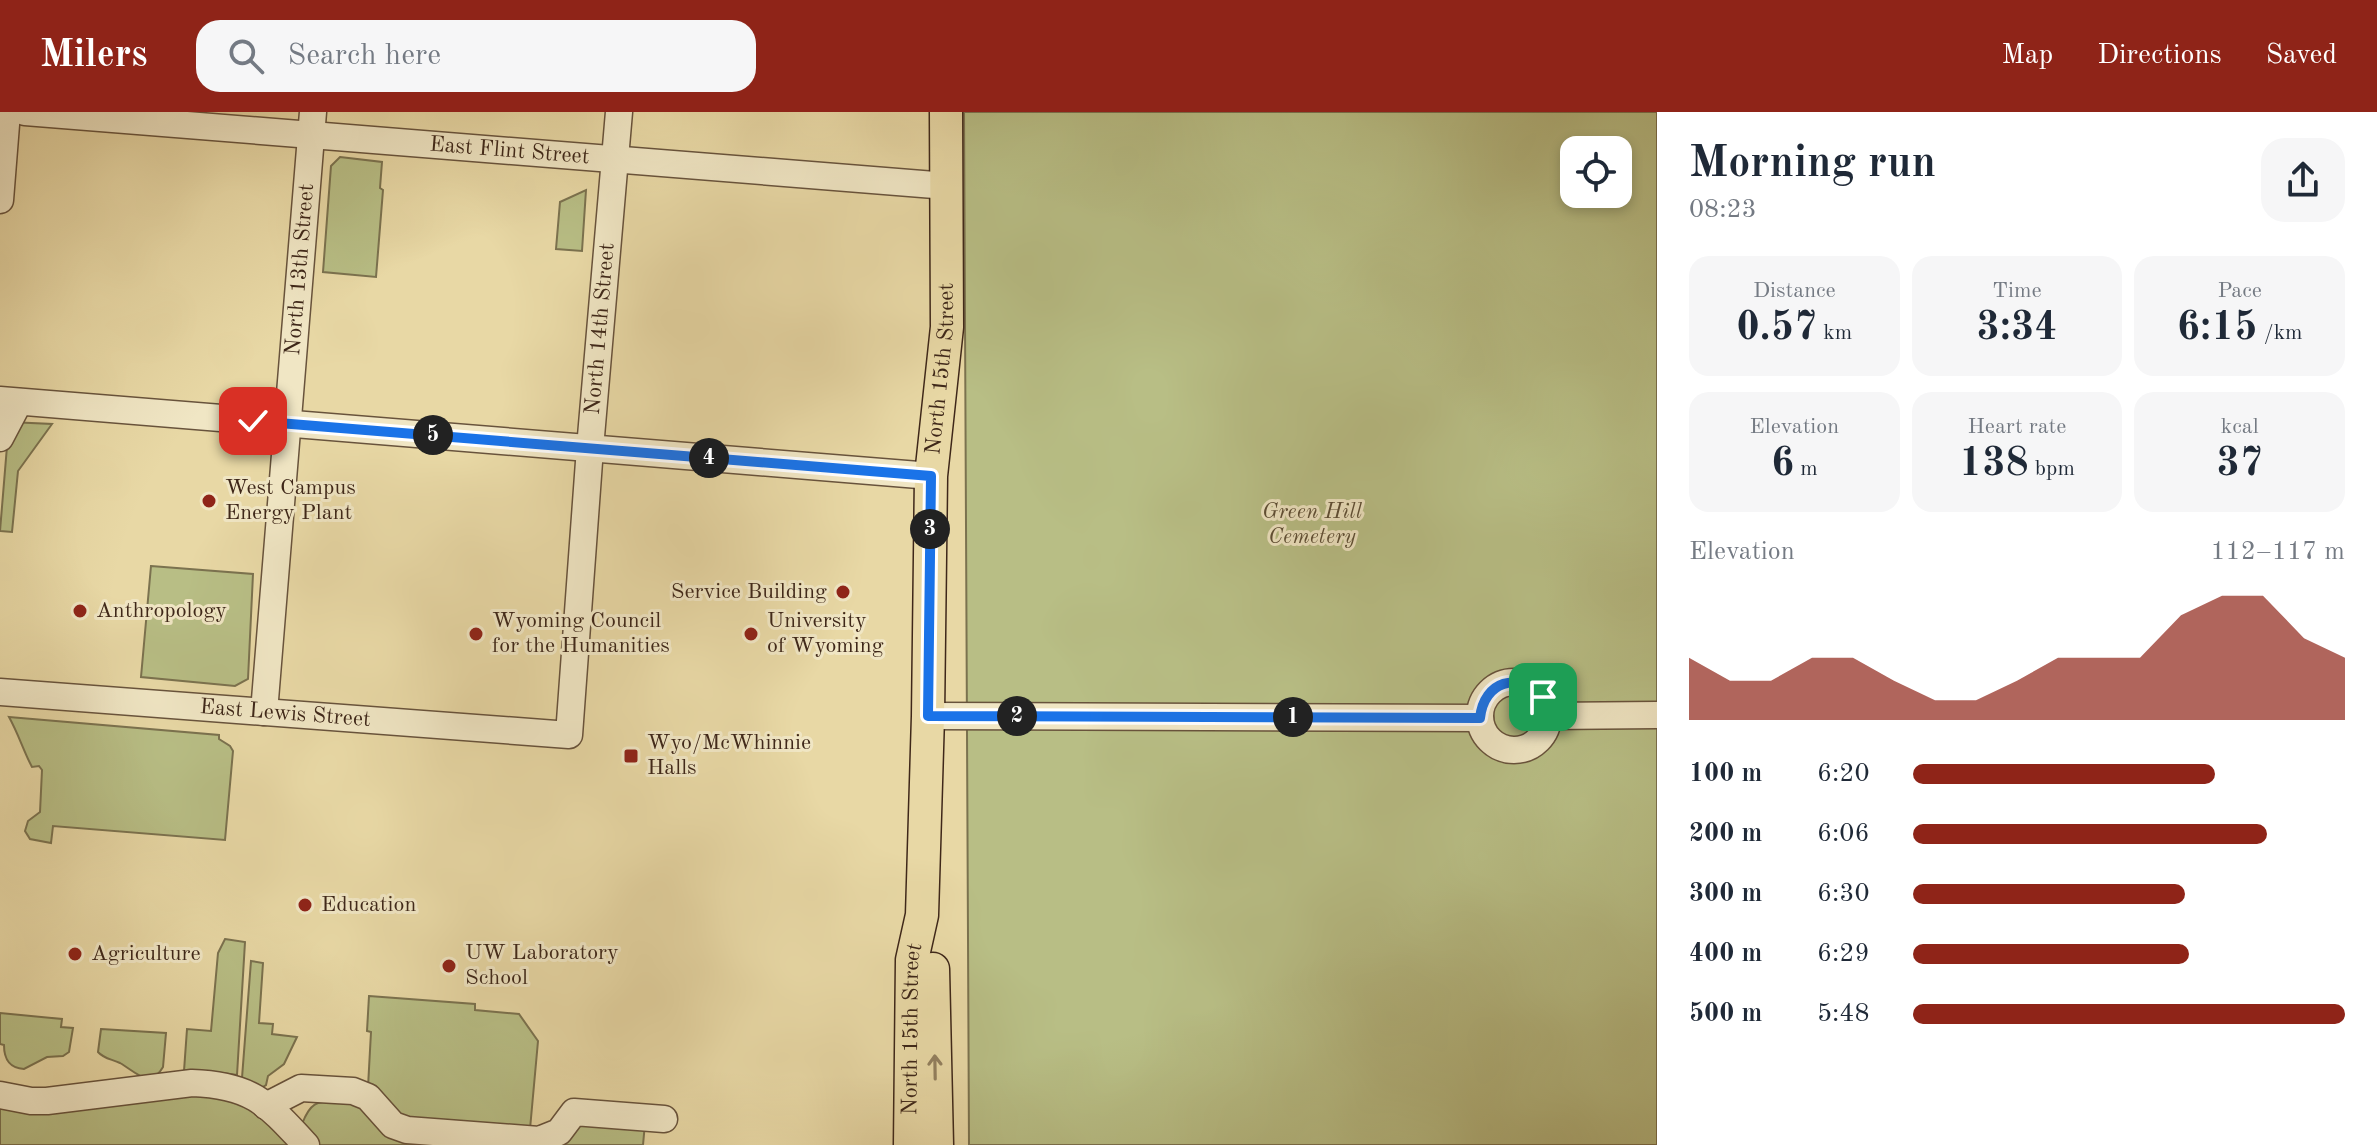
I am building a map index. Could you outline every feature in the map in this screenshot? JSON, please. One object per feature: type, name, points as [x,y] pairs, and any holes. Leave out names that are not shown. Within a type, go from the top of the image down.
[{"type":"main road","name":"North 15th Street","points":[[910,1145],[912,960],[922,915],[931,476],[947,327],[946,112]]},
{"type":"main road","name":"North 15th Street","points":[[922,915],[933,961],[937,1145]]},
{"type":"street","points":[[0,200],[7,112]]},
{"type":"street","name":"East Flint Street","points":[[25,112],[312,124],[615,159],[947,186]]},
{"type":"street","name":"North 14th Street","points":[[569,735],[619,112]]},
{"type":"street","name":"North 13th Street","points":[[264,712],[312,124]]},
{"type":"street","points":[[0,438],[10,401],[931,476]]},
{"type":"street","points":[[1509,682],[1519,682],[1536,690],[1543,697],[1549,716],[1542,736],[1526,748],[1515,750],[1495,744],[1482,728],[1480,718],[1485,699],[1491,691],[1509,682]]},
{"type":"street","name":"East Lewis Street","points":[[0,692],[569,735]]},
{"type":"street","points":[[1549,716],[1657,715]]},
{"type":"street","points":[[928,716],[1480,718]]},
{"type":"street","points":[[0,1095],[47,1101],[213,1083],[238,1088],[266,1106],[278,1114],[306,1145]]},
{"type":"street","points":[[266,1106],[301,1088],[353,1091],[368,1097],[393,1125],[407,1130],[539,1140],[559,1132],[574,1112],[664,1119]]},
{"type":"green space","name":"Green Hill Cemetery","points":[[964,112],[1657,112],[1657,1145],[969,1145]]},
{"type":"green space","points":[[340,157],[382,162],[380,188],[383,190],[376,277],[323,272],[331,166]]},
{"type":"green space","points":[[586,190],[582,251],[556,249],[560,202]]},
{"type":"green space","points":[[9,422],[52,424],[18,471],[12,532],[0,531]]},
{"type":"green space","points":[[151,566],[253,574],[248,679],[235,686],[141,677]]},
{"type":"green space","points":[[9,717],[219,735],[219,739],[233,751],[225,840],[53,826],[51,843],[30,839],[25,831],[28,821],[40,812],[42,770],[39,766],[32,767]]},
{"type":"green space","points":[[225,939],[245,942],[237,1075],[184,1071],[187,1029],[211,1031],[218,953]]},
{"type":"green space","points":[[251,961],[263,963],[259,1023],[273,1024],[272,1034],[297,1037],[284,1064],[268,1076],[266,1085],[261,1088],[242,1078]]},
{"type":"green space","points":[[369,996],[475,1004],[475,1010],[519,1014],[538,1041],[530,1129],[404,1119],[368,1087]]},
{"type":"green space","points":[[0,1013],[62,1019],[61,1027],[73,1028],[69,1052],[63,1056],[47,1057],[24,1069],[11,1065],[6,1058],[4,1045],[0,1044]]},
{"type":"green space","points":[[101,1029],[166,1033],[163,1067],[158,1074],[148,1078],[103,1056],[98,1052]]},
{"type":"green space","points":[[197,1091],[236,1097],[294,1145],[0,1145],[0,1105]]},
{"type":"green space","points":[[340,1100],[509,1145],[317,1145],[302,1124],[305,1116],[316,1104]]},
{"type":"green space","points":[[585,1123],[645,1123],[643,1145],[548,1145]]},
{"type":"place","name":"West Campus Energy Plant","points":[[209,501]]},
{"type":"place","name":"Service Building","points":[[843,592]]},
{"type":"place","name":"Anthropology","points":[[80,611]]},
{"type":"place","name":"Wyoming Council for the Humanities","points":[[476,634]]},
{"type":"place","name":"University of Wyoming","points":[[751,634]]},
{"type":"place","name":"Wyo/McWhinnie Halls","points":[[631,756]]},
{"type":"place","name":"Education","points":[[305,905]]},
{"type":"place","name":"Agriculture","points":[[75,954]]},
{"type":"place","name":"UW Laboratory School","points":[[449,966]]},
{"type":"route","points":[[253,421],[931,476],[928,716],[1480,718],[1481,708],[1491,691],[1509,682],[1528,685],[1543,697]]}]
